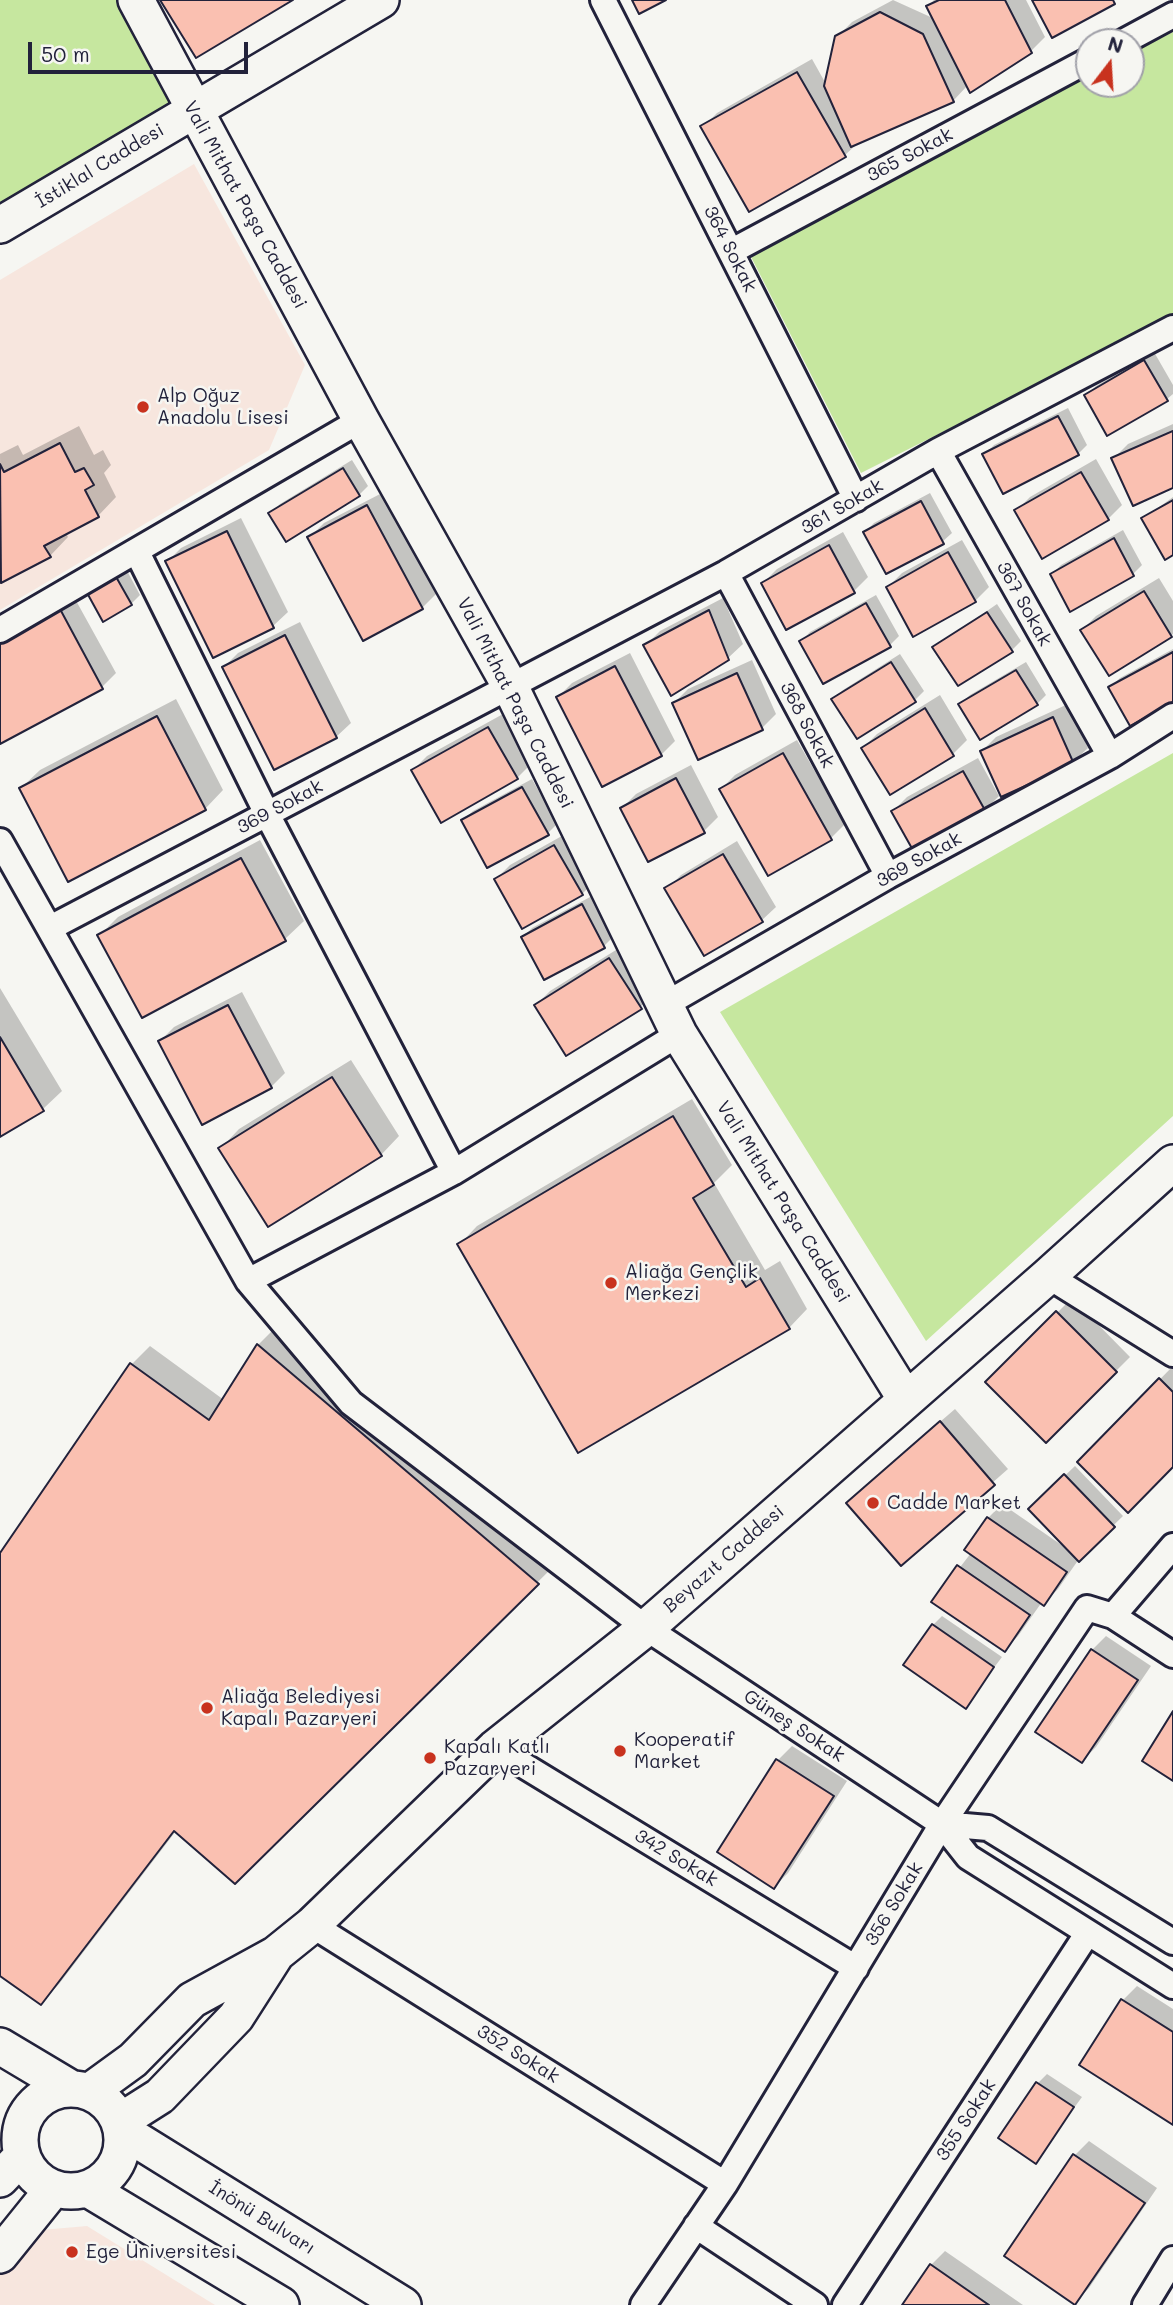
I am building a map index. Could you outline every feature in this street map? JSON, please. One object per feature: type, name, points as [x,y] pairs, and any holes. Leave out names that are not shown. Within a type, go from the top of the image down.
[{"type":"street","name":"Vali Mithat Paşa Caddesi","points":[[136,0],[192,110],[361,420],[510,686],[672,1019],[905,1398]]},
{"type":"street","name":"İstiklal Caddesi","points":[[0,225],[381,0]]},
{"type":"street","name":"364 Sokak","points":[[603,0],[856,499]]},
{"type":"street","points":[[1145,30],[1173,15]]},
{"type":"street","name":"365 Sokak","points":[[732,251],[1075,67]]},
{"type":"street","name":"361 Sokak","points":[[510,686],[726,573],[938,451],[1171,334]]},
{"type":"street","points":[[0,630],[361,420]]},
{"type":"street","name":"367 Sokak","points":[[938,451],[1110,756]]},
{"type":"street","points":[[137,552],[267,814],[454,1172]]},
{"type":"street","name":"368 Sokak","points":[[726,573],[888,876]]},
{"type":"street","name":"369 Sokak","points":[[50,928],[510,686]]},
{"type":"street","name":"369 Sokak","points":[[248,1281],[454,1172],[672,1019],[888,876],[1110,756],[1173,716]]},
{"type":"street","name":"Güneş Sokak","points":[[0,841],[248,1281],[351,1403],[646,1628],[943,1824],[968,1857],[1173,1986]]},
{"type":"street","name":"Beyazıt Caddesi","points":[[80,2091],[132,2060],[192,2000],[276,1954],[312,1925],[495,1748],[646,1628],[1173,1163]]},
{"type":"street","points":[[1048,1276],[1173,1354]]},
{"type":"street","points":[[1173,1546],[1113,1616],[1173,1655]]},
{"type":"street","name":"356 Sokak","points":[[643,2305],[725,2184],[943,1824],[1087,1608],[1113,1616]]},
{"type":"street","name":"342 Sokak","points":[[495,1748],[856,1968]]},
{"type":"street","name":"Güneş Sokak","points":[[943,1824],[988,1828],[1173,1942]]},
{"type":"street","name":"352 Sokak","points":[[312,1925],[725,2184]]},
{"type":"street","name":"355 Sokak","points":[[845,2305],[1087,1934]]},
{"type":"street","name":"Beyazıt Caddesi","points":[[120,2126],[160,2096],[236,2017],[276,1954]]},
{"type":"street","points":[[0,2046],[106,2104],[120,2126],[119,2159],[101,2182],[88,2189],[71,2192],[40,2181],[11,2154],[32,2107],[44,2097],[80,2091]]},
{"type":"street","name":"İnönü Bulvarı","points":[[120,2126],[403,2305]]},
{"type":"street","points":[[0,2255],[54,2188]]},
{"type":"street","points":[[88,2189],[281,2305]]},
{"type":"street","points":[[696,2226],[815,2305]]},
{"type":"street","points":[[1145,2305],[1173,2259]]},
{"type":"shaded area","name":"Alp Oğuz Anadolu Lisesi","points":[[194,164],[305,365],[269,450],[0,610],[0,280]]},
{"type":"shaded area","name":"Ege Üniversitesi","points":[[87,2226],[215,2305],[0,2305],[0,2272],[30,2231]]},
{"type":"green space","points":[[0,0],[136,0],[193,110],[0,225]]},
{"type":"green space","points":[[1173,32],[1173,316],[861,473],[746,247],[1075,81],[1075,98],[1145,98],[1145,46]]},
{"type":"green space","points":[[1173,753],[1173,1116],[926,1341],[720,1012]]},
{"type":"building","points":[[160,0],[293,0],[196,58]]},
{"type":"building","points":[[632,0],[666,0],[639,14]]},
{"type":"building","points":[[939,0],[1005,0],[1032,53],[970,93],[926,6]]},
{"type":"building","points":[[1032,0],[1113,0],[1115,4],[1052,38]]},
{"type":"building","points":[[880,12],[923,34],[954,102],[851,147],[824,86],[835,36]]},
{"type":"building","points":[[797,72],[846,157],[749,212],[700,126]]},
{"type":"building","points":[[1144,360],[1168,401],[1107,436],[1084,395]]},
{"type":"building","points":[[1058,416],[1079,455],[1003,494],[982,454]]},
{"type":"building","points":[[1173,431],[1173,488],[1133,506],[1111,458]]},
{"type":"building","points":[[60,443],[75,472],[84,468],[94,485],[85,490],[99,517],[44,546],[51,557],[1,583],[0,464],[4,472]]},
{"type":"building","points":[[343,468],[360,496],[286,542],[268,513]]},
{"type":"building","points":[[1081,472],[1109,520],[1042,559],[1014,510]]},
{"type":"building","points":[[1173,500],[1173,555],[1165,560],[1141,518]]},
{"type":"building","points":[[921,501],[944,544],[886,574],[863,532]]},
{"type":"building","points":[[367,505],[423,609],[363,641],[307,537]]},
{"type":"building","points":[[227,531],[274,628],[213,658],[165,561]]},
{"type":"building","points":[[1114,538],[1134,576],[1070,612],[1050,574]]},
{"type":"building","points":[[829,545],[855,593],[786,630],[761,583]]},
{"type":"building","points":[[948,552],[976,602],[913,637],[886,587]]},
{"type":"building","points":[[115,575],[132,605],[103,622],[86,591]]},
{"type":"building","points":[[1144,591],[1172,637],[1109,676],[1080,630]]},
{"type":"building","points":[[866,603],[891,647],[823,684],[799,641]]},
{"type":"building","points":[[60,609],[103,689],[0,744],[0,642]]},
{"type":"building","points":[[709,610],[729,660],[671,696],[643,645]]},
{"type":"building","points":[[987,612],[1013,652],[958,686],[932,647]]},
{"type":"building","points":[[285,635],[337,738],[274,770],[222,667]]},
{"type":"building","points":[[1173,652],[1173,702],[1130,726],[1108,687]]},
{"type":"building","points":[[891,662],[916,702],[857,739],[831,699]]},
{"type":"building","points":[[615,666],[662,756],[602,787],[556,697]]},
{"type":"building","points":[[1016,670],[1038,705],[980,740],[958,704]]},
{"type":"building","points":[[737,673],[763,730],[698,760],[672,703]]},
{"type":"building","points":[[925,708],[954,756],[890,795],[861,748]]},
{"type":"building","points":[[157,716],[206,810],[68,882],[19,788]]},
{"type":"building","points":[[1053,717],[1074,764],[1001,797],[980,751]]},
{"type":"building","points":[[488,727],[518,779],[441,823],[411,770]]},
{"type":"building","points":[[783,753],[832,840],[768,876],[719,789]]},
{"type":"building","points":[[963,771],[986,812],[914,852],[891,811]]},
{"type":"building","points":[[676,778],[705,833],[648,862],[620,808]]},
{"type":"building","points":[[522,787],[549,835],[487,868],[461,820]]},
{"type":"building","points":[[554,845],[583,895],[522,929],[494,879]]},
{"type":"building","points":[[723,854],[763,922],[704,956],[664,888]]},
{"type":"building","points":[[241,858],[286,941],[142,1018],[97,935]]},
{"type":"building","points":[[582,904],[605,948],[544,980],[521,937]]},
{"type":"building","points":[[609,958],[642,1009],[566,1056],[534,1005]]},
{"type":"building","points":[[228,1005],[272,1088],[202,1125],[158,1041]]},
{"type":"building","points":[[0,1037],[44,1111],[0,1137]]},
{"type":"building","points":[[332,1077],[382,1156],[268,1227],[218,1148]]},
{"type":"building","name":"Aliağa Gençlik Merkezi","points":[[673,1116],[714,1185],[693,1198],[746,1287],[760,1278],[790,1329],[578,1453],[457,1244]]},
{"type":"building","points":[[1056,1311],[1117,1372],[1046,1443],[985,1382]]},
{"type":"building","name":"Aliağa Belediyesi Kapalı Pazaryeri","points":[[257,1344],[539,1584],[235,1884],[174,1831],[41,2005],[0,1976],[0,1553],[130,1363],[209,1420]]},
{"type":"building","points":[[1159,1378],[1173,1392],[1173,1467],[1128,1513],[1077,1462]]},
{"type":"building","points":[[940,1421],[995,1485],[901,1566],[846,1503]]},
{"type":"building","points":[[1064,1474],[1115,1527],[1079,1562],[1028,1509]]},
{"type":"building","points":[[987,1517],[1067,1572],[1044,1606],[964,1550]]},
{"type":"building","points":[[957,1565],[1030,1615],[1005,1652],[931,1602]]},
{"type":"building","points":[[932,1624],[994,1667],[966,1709],[903,1665]]},
{"type":"building","points":[[1091,1649],[1138,1680],[1082,1763],[1035,1732]]},
{"type":"building","points":[[1173,1711],[1173,1781],[1142,1761]]},
{"type":"building","points":[[776,1759],[834,1796],[774,1889],[717,1852]]},
{"type":"building","points":[[1121,1999],[1173,2032],[1173,2125],[1079,2065]]},
{"type":"building","points":[[1036,2082],[1074,2107],[1036,2164],[998,2138]]},
{"type":"building","points":[[1073,2154],[1145,2203],[1075,2305],[1004,2256]]},
{"type":"building","points":[[930,2264],[989,2305],[902,2305]]},
{"type":"place","name":"Alp Oğuz Anadolu Lisesi","points":[[143,407]]},
{"type":"place","name":"Aliağa Gençlik Merkezi","points":[[611,1283]]},
{"type":"place","name":"Cadde Market","points":[[873,1503]]},
{"type":"place","name":"Aliağa Belediyesi Kapalı Pazaryeri","points":[[207,1708]]},
{"type":"place","name":"Kooperatif Market","points":[[620,1751]]},
{"type":"place","name":"Kapalı Katlı Pazaryeri","points":[[430,1758]]},
{"type":"place","name":"Ege Üniversitesi","points":[[72,2252]]}]
